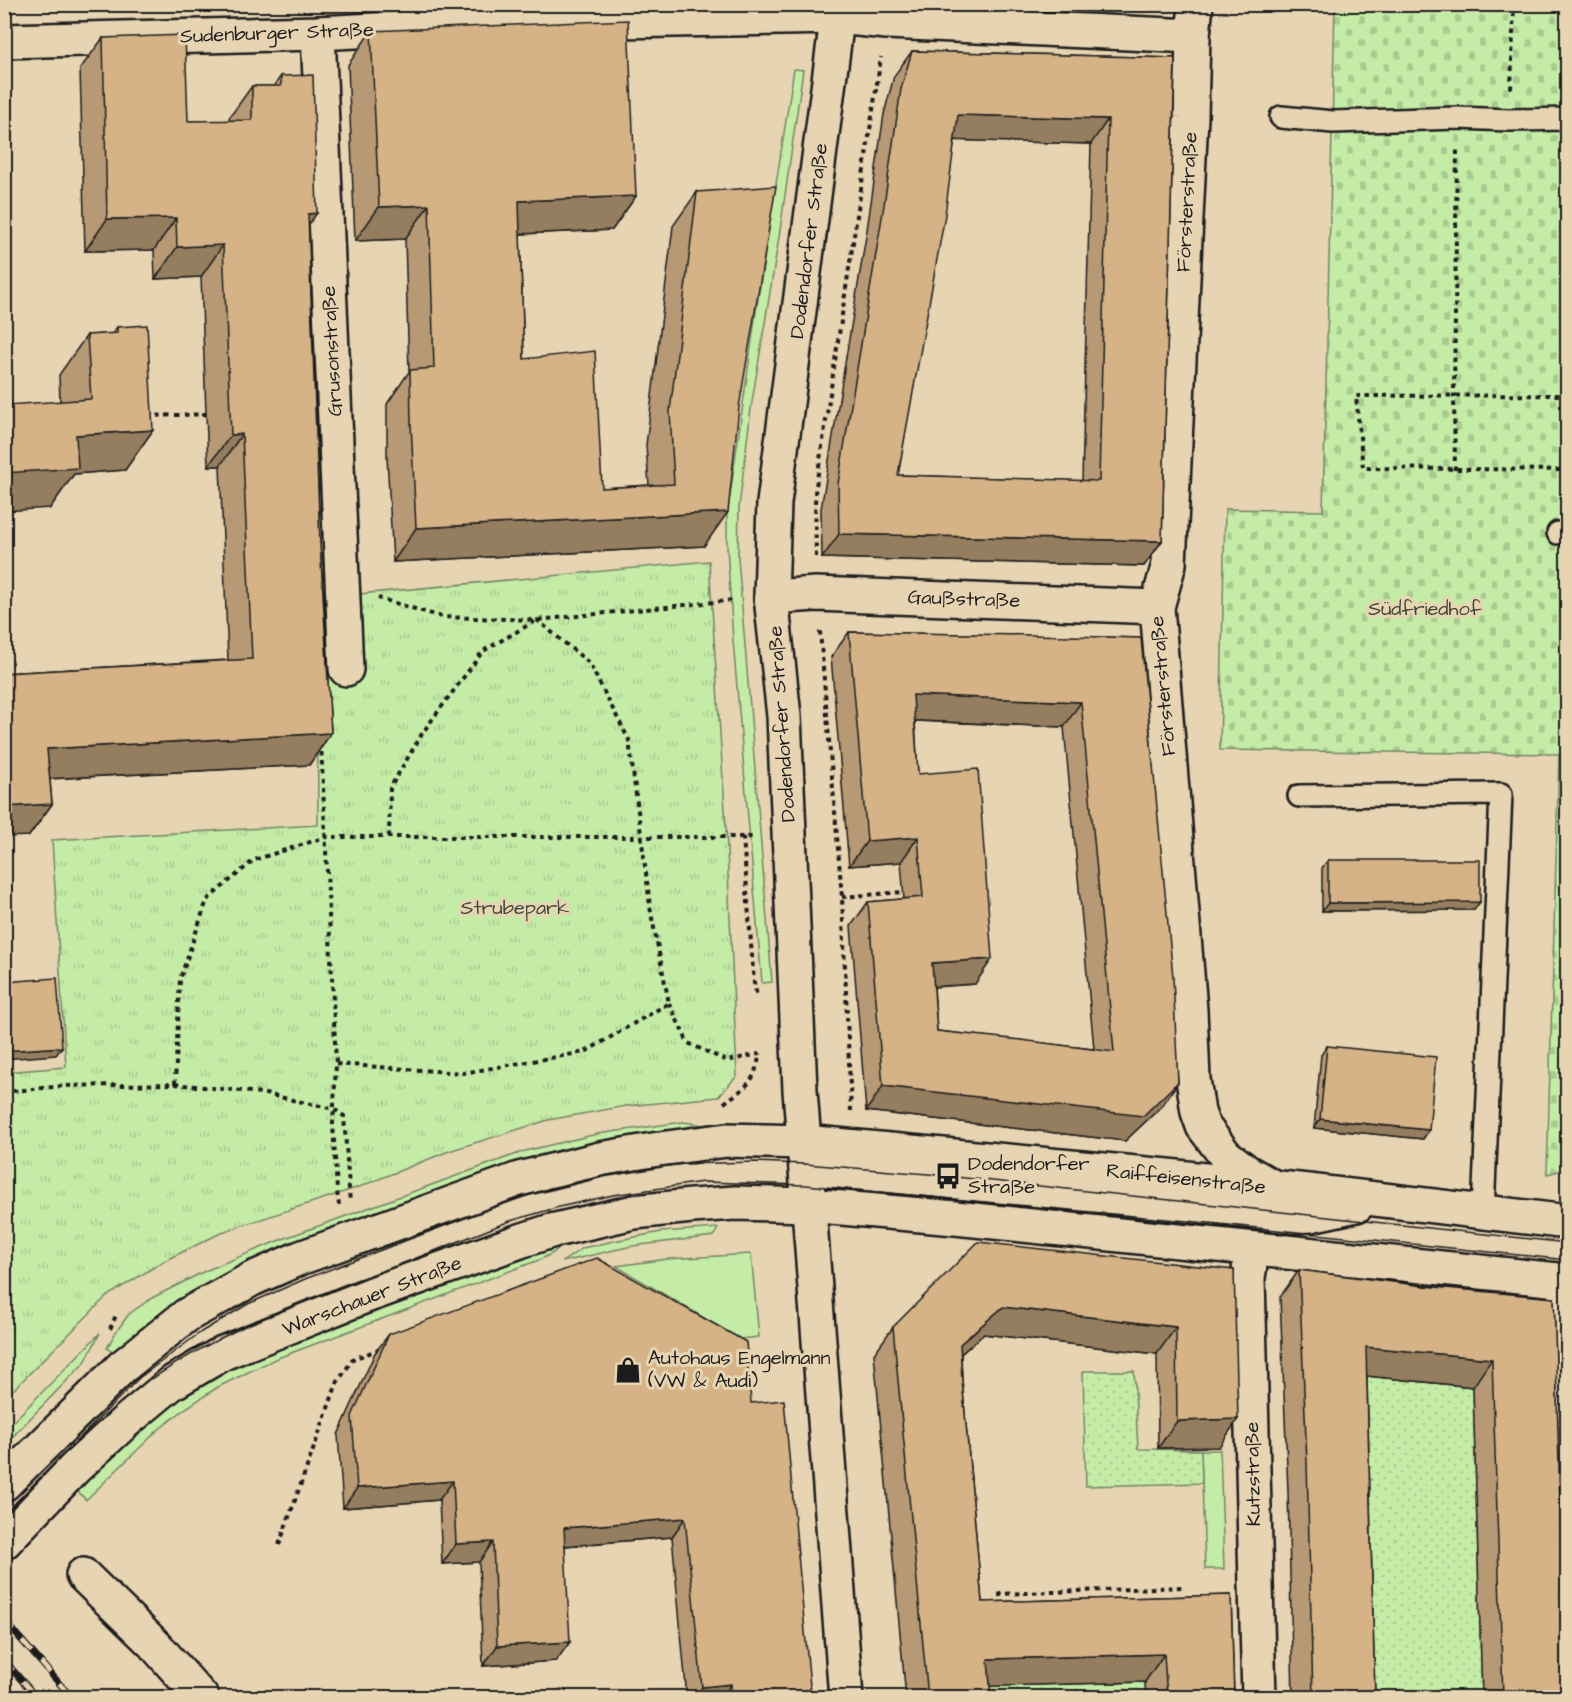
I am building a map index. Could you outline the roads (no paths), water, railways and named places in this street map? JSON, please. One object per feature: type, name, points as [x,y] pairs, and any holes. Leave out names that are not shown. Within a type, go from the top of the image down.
[{"type":"street","name":"Sudenburger Straße","points":[[4,41],[318,33],[506,14],[838,11],[887,22],[1194,20]]},
{"type":"street","name":"Dodendorfer Straße","points":[[838,11],[774,503],[771,597],[784,716],[798,1052],[846,1698]]},
{"type":"street","name":"Försterstraße","points":[[1194,20],[1169,564],[1157,607],[1190,1010],[1193,1079],[1198,1112],[1203,1126],[1225,1155],[1247,1172],[1275,1188]]},
{"type":"street","name":"Grusonstraße","points":[[318,33],[346,669]]},
{"type":"street","name":"Gaußstraße","points":[[771,597],[816,594],[1157,607]]},
{"type":"street","points":[[4,1484],[122,1367],[188,1315],[252,1279],[300,1258],[519,1179],[569,1166],[659,1149],[727,1140],[805,1155],[885,1175],[1294,1216],[1311,1215],[1379,1200]]},
{"type":"street","name":"Raiffeisenstraße","points":[[805,1155],[1168,1176],[1568,1222]]},
{"type":"street","name":"Warschauer Straße","points":[[4,1542],[75,1467],[125,1422],[172,1383],[223,1353],[363,1297],[551,1231],[634,1212],[692,1206],[735,1203],[808,1205]]},
{"type":"street","points":[[808,1205],[967,1219],[1567,1281],[1563,1312],[1564,1515],[1568,1613]]},
{"type":"street","name":"Kutzstraße","points":[[1252,1250],[1248,1290],[1259,1698]]},
{"type":"street","points":[[84,1575],[155,1645],[202,1698]]},
{"type":"lane","points":[[1281,117],[1333,122],[1457,118],[1568,119]]},
{"type":"lane","points":[[1299,796],[1501,794],[1483,1212]]},
{"type":"tram line","points":[[4,1514],[139,1378],[201,1332],[248,1304],[305,1279],[494,1207],[550,1188],[608,1175],[684,1164],[755,1162],[805,1164],[928,1174],[1568,1243]]},
{"type":"tram line","points":[[152,1379],[198,1350],[247,1325],[510,1221],[613,1195],[703,1182],[806,1185],[1568,1260]]},
{"type":"railway","points":[[4,1620],[72,1698]]},
{"type":"railway","points":[[4,1660],[37,1698]]},
{"type":"place","name":"Dodendorfer Straße","points":[[948,1176]]},
{"type":"place","name":"Autohaus Engelmann (VW & Audi)","points":[[628,1370]]},
{"type":"park label","name":"Südfriedhof","points":[[1425,609]]},
{"type":"park label","name":"Strubepark","points":[[515,908]]}]
